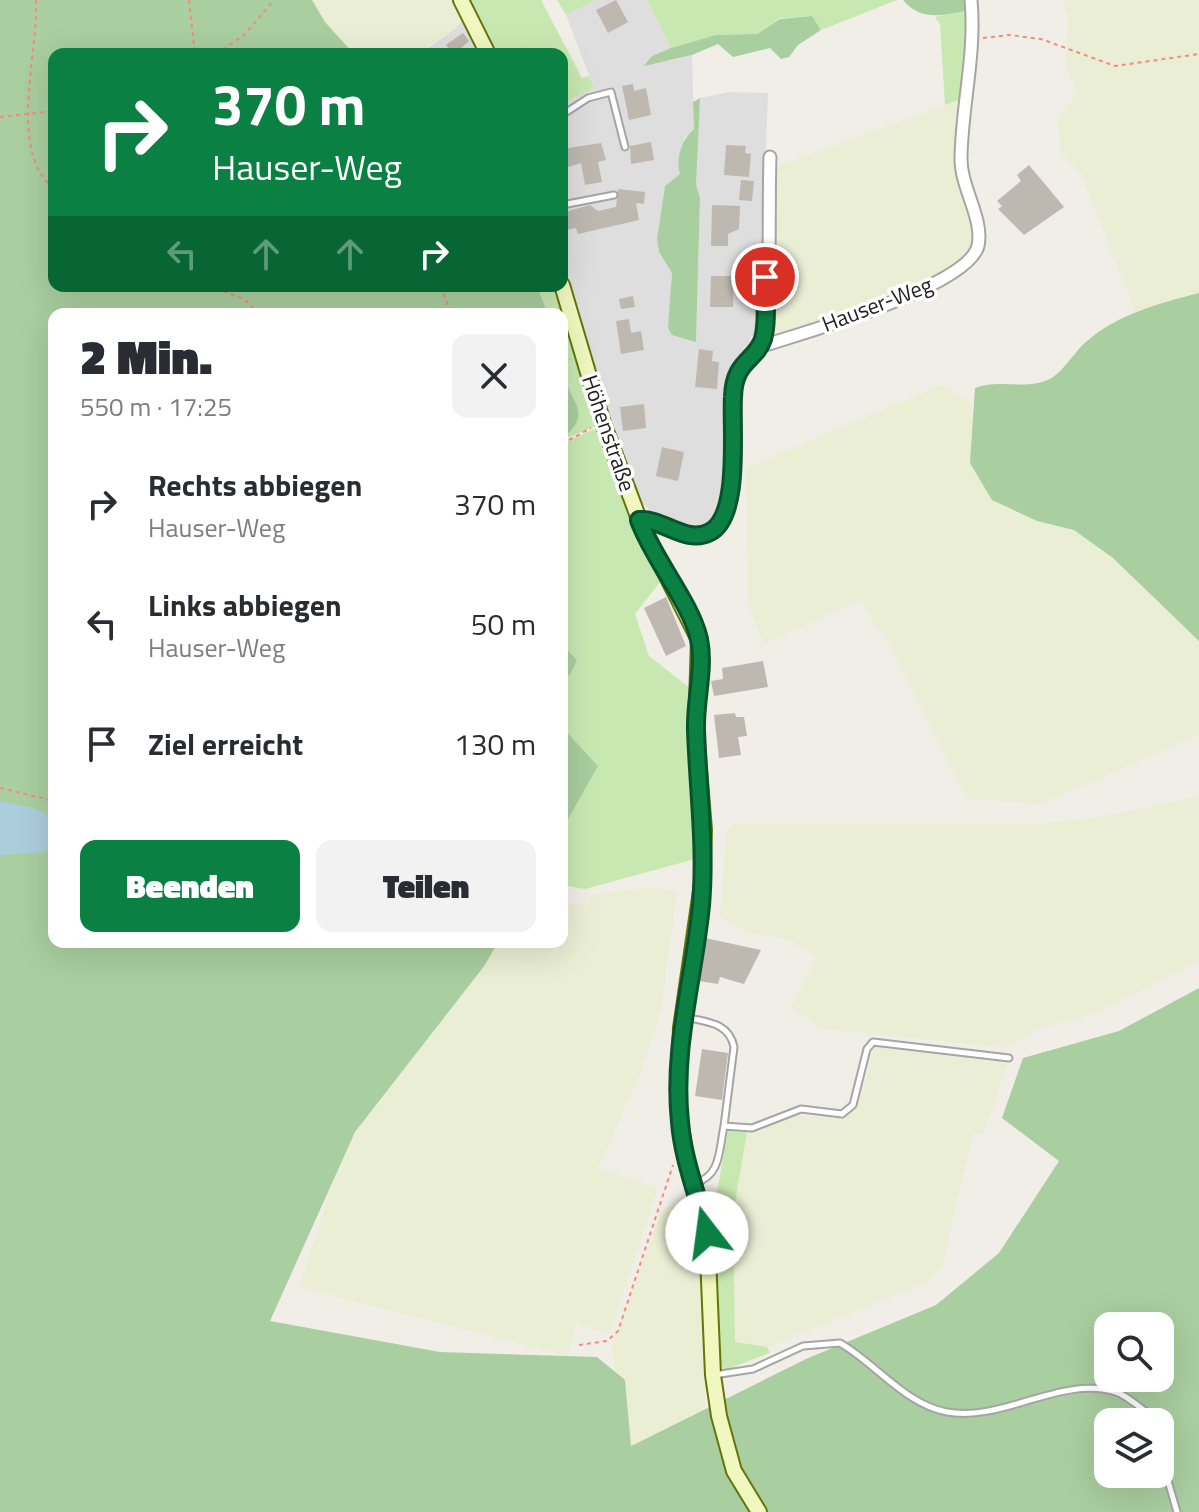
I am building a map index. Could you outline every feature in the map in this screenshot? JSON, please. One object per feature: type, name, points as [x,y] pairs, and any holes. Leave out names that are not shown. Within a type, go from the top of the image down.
[{"type":"street","points":[[461,0],[485,48]]},
{"type":"street","name":"Hauser-Weg","points":[[756,348],[917,293],[972,258],[979,236],[961,168],[974,39],[971,0]]},
{"type":"street","points":[[639,520],[696,535],[711,531],[722,522],[730,492],[733,386],[739,368],[763,337],[770,157]]},
{"type":"street","name":"Höhenstraße","points":[[564,292],[603,423],[639,520],[652,551],[696,629],[700,651],[695,722],[704,830],[702,884],[683,1017],[678,1106],[686,1160],[707,1233],[713,1375],[725,1447],[734,1471],[759,1512]]},
{"type":"lane","points":[[568,111],[588,98],[611,92],[625,147]]},
{"type":"lane","points":[[568,204],[614,195]]},
{"type":"lane","points":[[683,1017],[721,1026],[732,1036],[734,1047],[715,1172],[707,1180],[693,1183]]},
{"type":"lane","points":[[724,1126],[752,1128],[801,1109],[842,1114],[853,1105],[867,1049],[873,1042],[1009,1058]]},
{"type":"lane","points":[[713,1375],[753,1369],[803,1346],[840,1343],[918,1400],[947,1412],[994,1410],[1081,1389],[1117,1392],[1140,1408]]},
{"type":"lane","points":[[1170,1488],[1177,1512]]},
{"type":"path","points":[[36,0],[26,115],[48,184]]},
{"type":"path","points":[[189,0],[194,48]]},
{"type":"path","points":[[225,48],[244,35],[274,0]]},
{"type":"path","points":[[974,39],[1010,35],[1041,39],[1115,66],[1199,54]]},
{"type":"path","points":[[0,117],[48,112]]},
{"type":"path","points":[[225,292],[244,299],[253,308]]},
{"type":"path","points":[[568,441],[603,423]]},
{"type":"path","points":[[0,788],[48,800]]},
{"type":"path","points":[[579,1345],[607,1341],[618,1331],[669,1171],[677,1162],[686,1160]]},
{"type":"shaded area","points":[[596,0],[647,0],[671,48],[652,56],[669,61],[692,55],[694,129],[685,137],[680,174],[665,186],[657,239],[659,252],[672,273],[671,289],[696,342],[700,198],[696,184],[696,150],[700,98],[729,92],[768,93],[759,336],[751,336],[749,347],[731,375],[723,505],[717,519],[704,529],[686,528],[657,518],[635,495],[568,288],[568,101],[594,88],[566,15]]},
{"type":"shaded area","points":[[464,18],[479,48],[428,48],[456,28]]},
{"type":"green space","points":[[0,0],[312,0],[325,22],[349,48],[48,48],[48,292],[539,292],[546,308],[48,308],[48,948],[495,948],[485,965],[355,1132],[270,1321],[440,1352],[597,1357],[625,1380],[631,1446],[806,1359],[936,1305],[999,1253],[1059,1161],[1002,1118],[1023,1058],[1119,1031],[1199,988],[1199,1512],[0,1512]]},
{"type":"green space","points":[[312,0],[454,0],[464,18],[456,28],[424,48],[349,48],[325,22]]},
{"type":"green space","points":[[468,0],[541,0],[566,48],[490,48]]},
{"type":"green space","points":[[557,0],[596,0],[566,15]]},
{"type":"green space","points":[[647,0],[897,0],[821,30],[812,16],[780,18],[757,34],[716,35],[671,48]]},
{"type":"green space","points":[[903,0],[967,0],[968,10],[941,15],[925,14]]},
{"type":"green space","points":[[1063,0],[1199,0],[1199,293],[1135,311],[1081,174],[1061,154],[1058,120],[1077,91],[1065,65],[1068,22]]},
{"type":"green space","points":[[968,10],[964,98],[945,105],[940,24],[935,17]]},
{"type":"green space","points":[[812,16],[821,30],[798,45],[789,57],[781,59],[770,48],[733,57],[718,44],[692,55],[644,66],[652,56],[671,48],[716,35],[757,34],[780,19]]},
{"type":"green space","points":[[568,51],[582,78],[589,76],[594,88],[568,101]]},
{"type":"green space","points":[[700,98],[696,184],[700,198],[696,342],[672,335],[668,328],[672,273],[659,252],[657,239],[665,186],[680,174],[678,162],[681,150],[694,129],[693,102]]},
{"type":"green space","points":[[964,98],[958,177],[975,231],[973,249],[963,253],[962,260],[954,266],[915,288],[795,329],[772,333],[768,327],[774,167]]},
{"type":"green space","points":[[539,292],[558,292],[563,308],[546,308]]},
{"type":"green space","points":[[1199,293],[1199,641],[1113,558],[1074,530],[1037,521],[992,500],[970,463],[975,388],[1044,381],[1057,374],[1087,341],[1113,323],[1140,311]]},
{"type":"green space","points":[[568,326],[598,425],[568,438],[577,416],[576,404],[569,389]]},
{"type":"green space","points":[[941,385],[971,403],[974,427],[970,439],[1010,511],[1074,530],[1113,558],[1199,641],[1199,735],[1041,804],[967,799],[883,631],[874,626],[862,600],[763,644],[748,601],[746,468]]},
{"type":"green space","points":[[568,386],[579,414],[568,433]]},
{"type":"green space","points":[[599,427],[624,502],[660,582],[635,614],[649,656],[690,688],[698,832],[695,859],[585,889],[568,886],[568,819],[597,766],[568,734],[568,676],[577,660],[568,650],[568,441]]},
{"type":"green space","points":[[568,650],[577,660],[568,676]]},
{"type":"green space","points":[[568,734],[598,766],[568,819]]},
{"type":"green space","points":[[1199,796],[1199,961],[1095,1014],[1038,1029],[1008,1048],[823,1029],[791,1008],[817,957],[791,940],[748,933],[720,917],[726,832],[735,823],[1046,823],[1101,817]]},
{"type":"green space","points":[[656,887],[677,892],[661,1010],[639,1077],[598,1168],[658,1188],[609,1334],[576,1324],[567,1356],[299,1287],[345,1146],[485,965],[495,948],[568,948],[568,903],[586,906],[592,894]]},
{"type":"green space","points":[[874,1047],[1008,1063],[983,1135],[973,1134],[942,1267],[928,1282],[767,1347],[735,1343],[733,1215],[747,1132],[761,1130],[795,1115],[837,1119],[851,1113],[860,1100]]},
{"type":"green space","points":[[728,1131],[747,1132],[733,1215],[735,1342],[767,1347],[770,1353],[725,1370],[717,1361],[712,1233],[716,1231],[716,1197]]},
{"type":"green space","points":[[696,1204],[704,1249],[707,1308],[705,1408],[630,1446],[625,1380],[615,1371],[612,1346],[661,1212],[669,1206]]},
{"type":"water","points":[[0,801],[40,810],[46,815],[48,849],[45,852],[0,855]]},
{"type":"building","points":[[616,0],[628,22],[608,33],[596,10]]},
{"type":"building","points":[[463,33],[469,41],[461,48],[448,48],[446,45]]},
{"type":"building","points":[[633,84],[634,91],[646,88],[651,115],[629,120],[622,86]]},
{"type":"building","points":[[651,142],[654,160],[631,164],[630,146]]},
{"type":"building","points":[[601,143],[606,160],[598,162],[602,182],[585,185],[581,163],[568,167],[568,148]]},
{"type":"building","points":[[726,145],[746,146],[745,153],[751,154],[749,177],[724,175]]},
{"type":"building","points":[[1029,165],[1064,207],[1024,235],[998,209],[1002,206],[997,201],[1021,181],[1017,175]]},
{"type":"building","points":[[741,180],[754,181],[752,201],[739,200]]},
{"type":"building","points":[[618,189],[645,192],[644,204],[636,203],[639,220],[578,234],[576,228],[568,230],[568,211],[590,205],[598,211],[616,207]]},
{"type":"building","points":[[712,205],[740,206],[739,229],[728,234],[728,246],[711,246]]},
{"type":"building","points":[[757,257],[758,269],[745,269],[745,258]]},
{"type":"building","points":[[711,276],[734,276],[733,307],[710,307]]},
{"type":"building","points":[[633,296],[635,307],[621,309],[619,299]]},
{"type":"building","points":[[629,319],[631,333],[641,331],[644,350],[621,354],[616,321]]},
{"type":"building","points":[[699,349],[713,351],[712,361],[719,362],[717,389],[695,387]]},
{"type":"building","points":[[644,404],[646,428],[623,431],[620,407]]},
{"type":"building","points":[[662,447],[684,452],[678,481],[656,476]]},
{"type":"building","points":[[666,597],[686,646],[666,656],[644,608]]},
{"type":"building","points":[[763,661],[768,687],[714,696],[711,681],[723,679],[722,668]]},
{"type":"building","points":[[735,713],[736,717],[744,717],[747,736],[738,737],[741,755],[719,758],[714,715]]},
{"type":"building","points":[[705,938],[761,950],[744,984],[720,977],[718,984],[699,981]]},
{"type":"building","points":[[702,1049],[728,1053],[722,1100],[695,1096]]},
{"type":"route","points":[[707,1233],[686,1160],[678,1106],[681,1028],[697,935],[702,884],[704,830],[695,713],[699,640],[639,520],[649,520],[671,530],[696,535],[706,534],[722,522],[730,492],[733,386],[739,368],[763,337],[765,277]]}]
